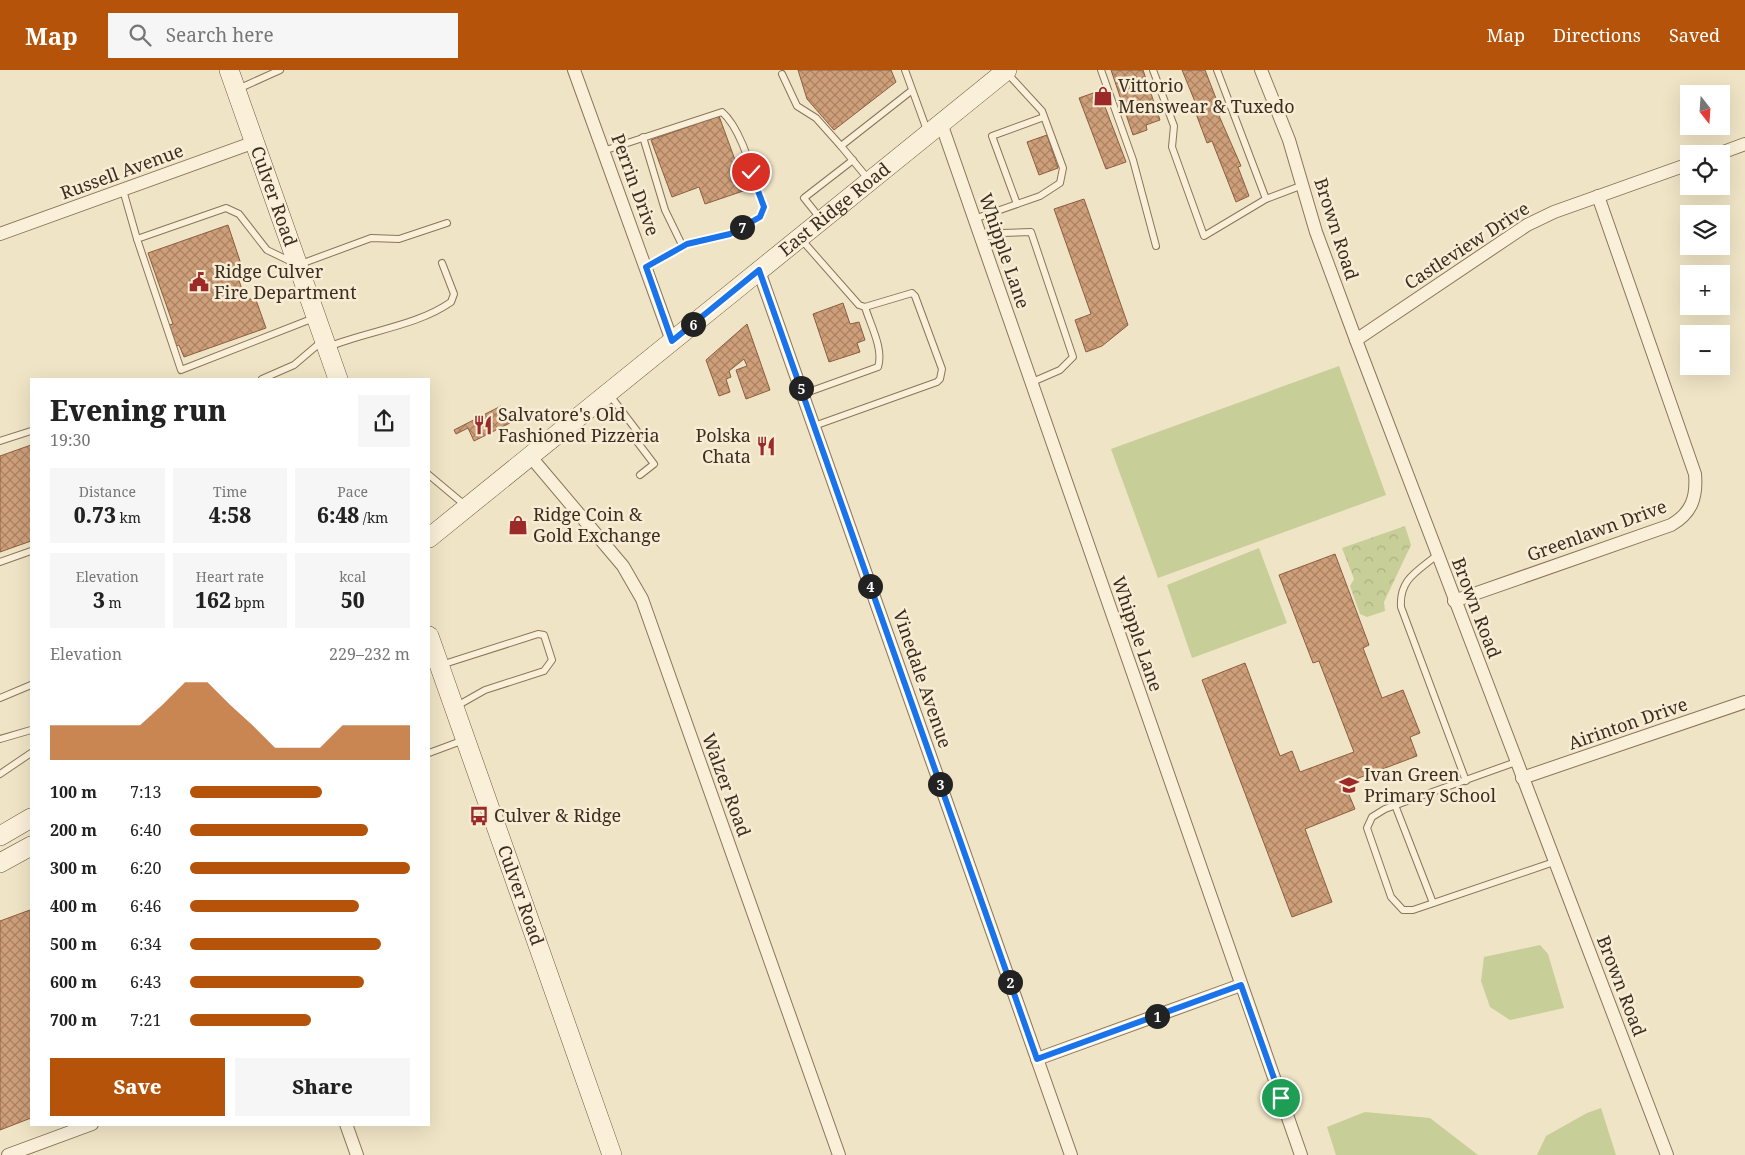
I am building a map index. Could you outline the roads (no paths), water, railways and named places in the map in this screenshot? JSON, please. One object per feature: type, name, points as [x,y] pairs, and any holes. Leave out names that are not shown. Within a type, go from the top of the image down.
[{"type":"main road","name":"Culver Road","points":[[229,70],[338,378]]},
{"type":"main road","name":"East Ridge Road","points":[[430,537],[1006,71]]},
{"type":"main road","name":"Culver Road","points":[[430,639],[612,1155]]},
{"type":"main road","points":[[0,836],[30,819]]},
{"type":"main road","points":[[0,863],[30,847]]},
{"type":"street","name":"Perrin Drive","points":[[574,70],[672,341]]},
{"type":"street","name":"Brown Road","points":[[1262,70],[1289,140],[1304,185],[1316,232],[1356,340],[1667,1155]]},
{"type":"street","name":"Whipple Lane","points":[[935,129],[981,238],[1300,1155]]},
{"type":"street","name":"Russell Avenue","points":[[0,234],[255,142]]},
{"type":"street","points":[[1730,150],[1745,144]]},
{"type":"street","name":"Castleview Drive","points":[[1356,340],[1507,237],[1554,212],[1680,167]]},
{"type":"street","name":"Greenlawn Drive","points":[[1454,601],[1671,525],[1681,519],[1694,501],[1695,474],[1598,196]]},
{"type":"street","name":"Vinedale Avenue","points":[[759,270],[1071,1155]]},
{"type":"street","name":"Walzer Road","points":[[530,456],[623,566],[642,599],[839,1155]]},
{"type":"street","name":"Airinton Drive","points":[[1522,778],[1745,702]]},
{"type":"street","points":[[1037,1059],[1241,985]]},
{"type":"street","points":[[8,1155],[87,1126]]},
{"type":"street","points":[[347,1126],[358,1155]]},
{"type":"lane","points":[[236,90],[280,70]]},
{"type":"lane","points":[[905,70],[911,91],[935,129]]},
{"type":"lane","points":[[1101,70],[1133,160],[1156,246]]},
{"type":"lane","points":[[1153,70],[1174,126],[1172,147],[1204,236],[1266,199],[1304,185]]},
{"type":"lane","points":[[1217,70],[1266,199]]},
{"type":"lane","points":[[974,220],[1040,196],[1060,183],[1063,168],[1042,111],[1006,71]]},
{"type":"lane","points":[[782,74],[797,106],[816,118],[870,181]]},
{"type":"lane","points":[[841,146],[911,91]]},
{"type":"lane","points":[[603,151],[722,112],[730,119],[738,136],[764,207],[760,217],[730,234],[683,247],[646,267]]},
{"type":"lane","points":[[1017,204],[992,136],[1044,116]]},
{"type":"lane","points":[[643,137],[665,210],[683,247]]},
{"type":"lane","points":[[822,220],[804,198],[852,160]]},
{"type":"lane","points":[[123,190],[181,370],[316,317]]},
{"type":"lane","points":[[137,238],[226,208],[239,214],[267,250],[298,265],[371,238],[398,239],[447,223]]},
{"type":"lane","points":[[981,238],[1002,233],[1031,232],[1073,356],[1060,370],[1030,382]]},
{"type":"lane","points":[[800,238],[852,300],[865,307],[879,351],[880,361],[878,367],[803,394]]},
{"type":"lane","points":[[278,376],[326,343],[387,329],[451,302],[454,294],[442,263]]},
{"type":"lane","points":[[814,426],[940,379],[942,369],[915,296],[912,293],[865,307]]},
{"type":"lane","points":[[608,393],[640,435],[635,439],[654,464],[640,475]]},
{"type":"lane","points":[[0,441],[30,431]]},
{"type":"lane","points":[[430,476],[467,507]]},
{"type":"lane","points":[[0,562],[30,551]]},
{"type":"lane","points":[[1437,555],[1406,581],[1400,594],[1401,607],[1466,781]]},
{"type":"lane","points":[[439,666],[538,634],[544,635],[546,640],[552,660],[544,671],[485,690],[454,707]]},
{"type":"lane","points":[[0,698],[30,685]]},
{"type":"lane","points":[[0,739],[30,730]]},
{"type":"lane","points":[[430,752],[465,739]]},
{"type":"lane","points":[[0,774],[30,754]]},
{"type":"lane","points":[[1516,762],[1395,806],[1372,817],[1367,828],[1392,897],[1403,910],[1414,910],[1554,862]]},
{"type":"lane","points":[[1395,806],[1433,903]]},
{"type":"place","name":"Vittorio Menswear & Tuxedo","points":[[1103,96]]},
{"type":"place","name":"Ridge Culver Fire Department","points":[[199,282]]},
{"type":"place","name":"Salvatore's Old Fashioned Pizzeria","points":[[483,425]]},
{"type":"place","name":"Polska Chata","points":[[766,446]]},
{"type":"place","name":"Ridge Coin & Gold Exchange","points":[[518,525]]},
{"type":"place","name":"Ivan Green Primary School","points":[[1349,785]]},
{"type":"place","name":"Culver & Ridge","points":[[479,816]]}]
